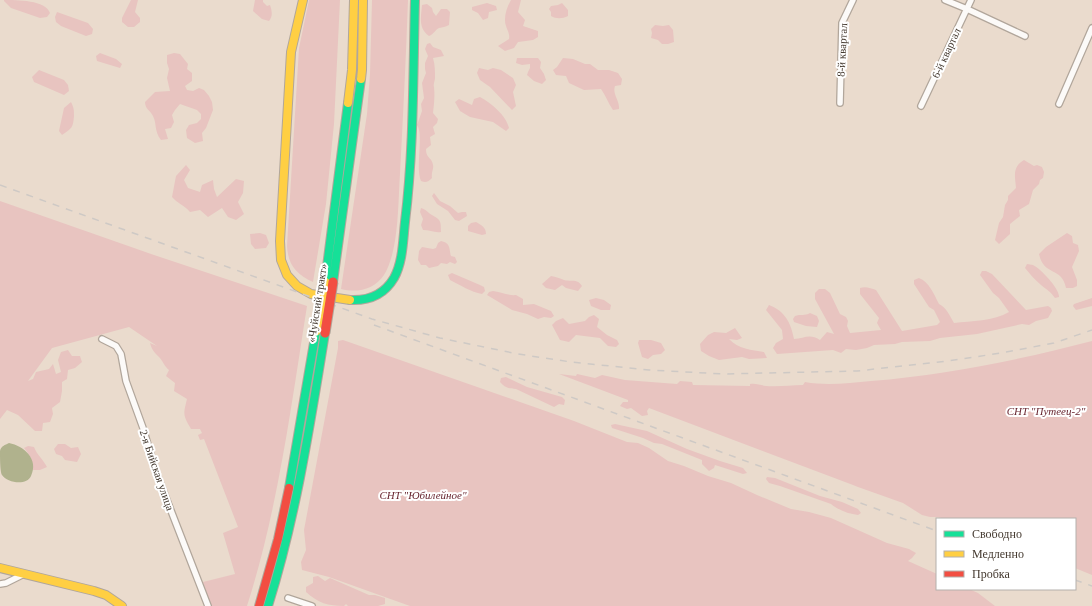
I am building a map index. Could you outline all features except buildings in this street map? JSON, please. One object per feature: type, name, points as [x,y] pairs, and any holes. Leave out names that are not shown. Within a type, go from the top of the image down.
[{"type":"main road","points":[[303,0],[291,52],[280,241],[281,260],[287,275],[304,291],[311,294],[351,300],[365,300],[383,292],[394,278],[401,258],[410,184],[415,0]]},
{"type":"main road","name":"«Чуйский тракт»","points":[[329,282],[352,70],[354,0]]},
{"type":"main road","name":"«Чуйский тракт»","points":[[268,606],[280,570],[304,462],[321,332],[362,70],[363,0]]},
{"type":"main road","name":"«Чуйский тракт»","points":[[259,606],[272,566],[321,332]]},
{"type":"main road","points":[[0,568],[94,591],[106,595],[122,606]]},
{"type":"street","name":"8-й квартал","points":[[840,102],[842,24],[853,0]]},
{"type":"street","points":[[944,0],[1025,36]]},
{"type":"street","name":"6-й квартал","points":[[921,106],[971,0]]},
{"type":"street","points":[[1059,104],[1092,28]]},
{"type":"street","name":"2-я Бийская улица","points":[[102,339],[116,346],[121,354],[126,381],[143,428],[156,472],[208,606]]},
{"type":"street","points":[[0,584],[6,584],[24,574]]},
{"type":"street","points":[[288,598],[312,606]]},
{"type":"green space","points":[[4,0],[37,3],[43,5],[50,13],[47,17],[40,18],[11,8]]},
{"type":"green space","points":[[131,0],[138,0],[135,12],[140,18],[140,22],[134,27],[128,27],[122,22],[122,18]]},
{"type":"green space","points":[[255,0],[263,0],[267,6],[270,5],[272,13],[269,21],[262,19],[253,11]]},
{"type":"green space","points":[[309,0],[340,0],[334,124],[326,204],[313,282],[302,276],[291,264],[287,246],[299,48]]},
{"type":"green space","points":[[372,0],[408,0],[398,212],[393,253],[384,275],[370,287],[353,291],[341,289],[367,114],[370,74]]},
{"type":"green space","points":[[511,0],[521,0],[518,12],[525,20],[523,26],[538,31],[538,37],[533,40],[518,42],[514,48],[505,51],[498,46],[509,39],[505,16]]},
{"type":"green space","points":[[487,3],[496,6],[497,10],[489,12],[488,18],[483,20],[478,13],[472,10],[472,7]]},
{"type":"green space","points":[[562,3],[568,10],[568,16],[564,18],[555,18],[551,16],[549,9],[551,6]]},
{"type":"green space","points":[[427,4],[432,8],[436,16],[441,9],[447,9],[450,12],[449,25],[439,28],[429,36],[423,29],[421,22],[422,5]]},
{"type":"green space","points":[[57,12],[88,23],[93,29],[92,34],[86,36],[61,26],[56,22],[55,17]]},
{"type":"green space","points":[[655,25],[669,25],[673,30],[674,42],[662,44],[658,40],[651,38],[651,29]]},
{"type":"green space","points":[[430,43],[433,47],[441,50],[444,56],[433,58],[435,78],[433,113],[438,119],[437,123],[433,127],[435,134],[430,137],[431,145],[426,149],[427,155],[433,165],[432,178],[424,182],[421,181],[419,175],[420,136],[417,125],[422,111],[421,104],[424,98],[422,83],[426,73],[425,63],[428,56],[425,49],[427,44]]},
{"type":"green space","points":[[100,53],[116,59],[122,64],[120,68],[97,61],[96,56]]},
{"type":"green space","points":[[174,53],[180,54],[188,64],[187,69],[192,73],[192,81],[185,86],[187,90],[193,91],[199,88],[204,90],[212,102],[213,110],[206,128],[202,133],[203,141],[195,143],[187,138],[186,130],[189,125],[197,123],[201,119],[201,114],[197,110],[180,104],[172,115],[174,122],[171,128],[165,129],[168,139],[161,140],[157,134],[153,116],[146,106],[145,102],[155,92],[170,91],[167,78],[169,69],[167,55]]},
{"type":"green space","points":[[517,58],[538,58],[541,62],[540,68],[546,80],[542,84],[534,81],[527,75],[530,64],[522,65],[516,63]]},
{"type":"green space","points":[[563,58],[590,64],[598,70],[609,70],[618,73],[622,79],[621,85],[615,86],[614,89],[619,109],[613,110],[601,89],[584,90],[569,83],[566,76],[556,75],[553,70]]},
{"type":"green space","points":[[479,68],[488,70],[493,68],[501,70],[513,78],[516,85],[513,92],[516,106],[512,110],[490,87],[480,80],[477,73]]},
{"type":"green space","points":[[39,70],[64,80],[68,85],[69,91],[64,95],[34,82],[32,77]]},
{"type":"green space","points":[[480,97],[493,106],[505,119],[509,128],[506,131],[493,122],[470,117],[460,111],[455,102],[459,99],[472,105],[474,99]]},
{"type":"green space","points":[[71,102],[74,111],[73,123],[70,129],[62,135],[59,131],[64,108]]},
{"type":"green space","points":[[1024,160],[1034,166],[1037,165],[1042,167],[1044,172],[1043,178],[1033,190],[1029,204],[1019,210],[1020,216],[1010,224],[1010,234],[999,244],[995,240],[999,223],[1003,217],[1008,196],[1016,188],[1016,169]]},
{"type":"green space","points":[[186,165],[190,170],[184,180],[188,188],[200,192],[202,185],[213,180],[217,197],[236,179],[244,181],[243,193],[238,202],[244,214],[236,220],[228,217],[222,208],[208,217],[200,210],[190,212],[176,201],[172,197],[176,176]]},
{"type":"green space","points":[[434,193],[440,201],[450,206],[458,213],[466,212],[467,216],[459,221],[455,220],[448,211],[437,204],[432,196]]},
{"type":"green space","points":[[0,201],[154,255],[307,306],[283,458],[258,569],[247,606],[211,606],[203,582],[235,574],[223,533],[238,527],[204,439],[200,440],[198,435],[202,433],[200,429],[191,429],[185,418],[184,412],[187,399],[174,391],[175,383],[166,376],[169,370],[153,351],[150,343],[157,346],[129,327],[52,348],[28,381],[33,379],[36,372],[49,369],[53,364],[56,374],[61,372],[58,360],[61,352],[68,350],[72,356],[80,356],[82,362],[75,368],[68,370],[67,379],[62,382],[60,402],[52,408],[53,414],[50,422],[43,423],[42,431],[35,431],[18,415],[7,410],[0,419]]},
{"type":"green space","points":[[421,208],[439,220],[441,223],[441,232],[423,230],[421,225],[423,219],[420,212]]},
{"type":"green space","points":[[476,222],[484,228],[486,234],[482,235],[468,231],[468,226],[471,223]]},
{"type":"green space","points":[[260,233],[266,235],[269,243],[266,248],[255,249],[251,244],[250,234]]},
{"type":"green space","points":[[1067,233],[1072,236],[1073,243],[1078,245],[1079,251],[1072,267],[1077,280],[1077,286],[1073,288],[1066,288],[1061,277],[1045,266],[1041,261],[1039,254],[1046,247]]},
{"type":"green space","points":[[441,241],[448,245],[451,256],[455,257],[457,262],[455,264],[450,262],[447,264],[441,263],[438,266],[429,268],[426,265],[421,265],[418,260],[419,251],[422,247],[433,249],[436,248],[438,243]]},
{"type":"green space","points":[[1027,264],[1033,265],[1045,275],[1053,284],[1059,297],[1055,298],[1035,279],[1025,268]]},
{"type":"green space","points":[[982,271],[992,274],[1026,310],[1048,306],[1051,308],[1052,311],[1048,318],[1036,321],[1029,325],[1022,324],[977,334],[940,338],[930,341],[874,345],[856,350],[846,349],[841,353],[833,350],[777,354],[773,348],[776,343],[783,339],[782,330],[766,310],[769,305],[783,314],[786,318],[794,339],[813,337],[820,340],[827,332],[834,334],[815,299],[815,293],[819,289],[825,289],[830,293],[840,314],[846,317],[848,321],[847,326],[850,333],[881,330],[877,323],[879,318],[860,294],[860,288],[864,287],[876,290],[902,331],[937,325],[940,322],[934,310],[929,307],[914,284],[914,280],[919,278],[926,282],[939,304],[946,309],[954,323],[989,319],[1009,312],[980,275]]},
{"type":"green space","points":[[452,273],[484,287],[485,291],[482,294],[478,293],[450,280],[448,275]]},
{"type":"green space","points":[[551,276],[564,280],[576,281],[582,286],[578,291],[566,288],[562,285],[555,290],[546,288],[542,284]]},
{"type":"green space","points":[[493,291],[516,295],[523,299],[523,305],[534,304],[551,311],[554,316],[551,318],[544,317],[538,319],[512,310],[487,295],[489,292]]},
{"type":"green space","points":[[596,298],[604,300],[611,305],[610,310],[601,310],[591,306],[589,300]]},
{"type":"green space","points":[[1092,298],[1092,306],[1076,310],[1073,306],[1074,304]]},
{"type":"green space","points":[[810,313],[817,316],[819,321],[817,327],[806,326],[794,322],[793,319],[795,316]]},
{"type":"green space","points":[[594,315],[599,319],[597,327],[607,335],[617,340],[619,344],[616,347],[608,346],[600,338],[576,335],[569,342],[560,340],[552,325],[556,321],[563,318],[569,324],[585,321]]},
{"type":"green space","points":[[735,328],[742,338],[737,340],[729,339],[741,347],[764,352],[767,358],[749,359],[742,357],[719,360],[701,351],[700,344],[708,335],[714,332],[726,333]]},
{"type":"green space","name":"СНТ \"Юбилейное\"","points":[[343,340],[574,421],[627,442],[638,443],[649,448],[668,461],[731,483],[791,509],[831,518],[887,543],[909,549],[916,553],[908,561],[936,574],[936,590],[971,590],[978,593],[995,606],[410,606],[329,577],[302,570],[301,562],[306,550],[304,530],[338,348],[338,341]]},
{"type":"green space","points":[[639,340],[651,340],[661,343],[665,350],[661,354],[653,355],[648,359],[642,357],[638,343]]},
{"type":"green space","name":"СНТ \"Путеец-2\"","points":[[1092,341],[1092,575],[1076,568],[1076,518],[942,518],[922,515],[903,503],[649,408],[647,411],[648,415],[642,416],[631,408],[627,409],[620,406],[623,402],[628,402],[628,400],[559,374],[576,376],[577,374],[595,378],[602,375],[625,380],[677,384],[680,381],[692,382],[693,385],[750,386],[750,384],[754,384],[775,386],[803,385],[805,382],[830,384],[955,371]]},
{"type":"green space","points":[[506,377],[527,387],[562,397],[565,400],[564,405],[559,404],[554,407],[516,389],[511,389],[500,382],[501,378]]},
{"type":"green space","points":[[615,424],[647,431],[687,449],[743,468],[747,473],[743,474],[715,465],[714,468],[709,471],[702,464],[702,460],[662,444],[654,443],[612,428],[611,425]]},
{"type":"green space","points":[[58,444],[65,444],[71,448],[78,447],[81,454],[77,462],[65,460],[62,456],[56,454],[54,449]]},
{"type":"green space","points":[[28,446],[34,447],[47,467],[40,470],[33,470],[31,458],[24,448]]},
{"type":"green space","points":[[767,477],[775,478],[820,496],[842,502],[858,509],[861,513],[858,515],[847,513],[831,504],[769,483],[766,479]]},
{"type":"green space","points":[[318,576],[325,581],[330,578],[369,595],[385,598],[385,604],[378,606],[348,606],[346,604],[344,606],[324,603],[315,599],[306,592],[306,587],[313,583],[313,577]]},
{"type":"shaded area","points":[[9,443],[25,450],[32,459],[33,470],[29,479],[25,481],[17,482],[8,480],[1,473],[0,451],[2,447]]},
{"type":"railway","points":[[0,185],[372,319],[440,338],[518,354],[571,362],[649,370],[723,374],[857,371],[948,361],[1001,353],[1054,343],[1092,330]]},
{"type":"railway","points":[[374,325],[936,531]]},
{"type":"railway","points":[[1076,580],[1092,586]]},
{"type":"traffic: fast","points":[[350,300],[370,298],[386,289],[397,272],[401,258],[410,167],[413,111],[415,0]]},
{"type":"traffic: fast","points":[[333,282],[361,79]]},
{"type":"traffic: fast","points":[[325,282],[348,103]]},
{"type":"traffic: fast","points":[[289,488],[316,331]]},
{"type":"traffic: fast","points":[[268,606],[287,539],[308,436],[325,333]]},
{"type":"traffic: slow","points":[[303,0],[291,52],[280,241],[281,260],[287,275],[297,286],[311,294],[350,300]]},
{"type":"traffic: slow","points":[[348,103],[352,70],[354,0]]},
{"type":"traffic: slow","points":[[361,79],[363,0]]},
{"type":"traffic: slow","points":[[316,331],[325,282]]},
{"type":"traffic: slow","points":[[0,568],[94,591],[106,595],[122,606]]},
{"type":"traffic: jam","points":[[325,333],[333,282]]},
{"type":"traffic: jam","points":[[259,606],[278,539],[289,488]]}]
